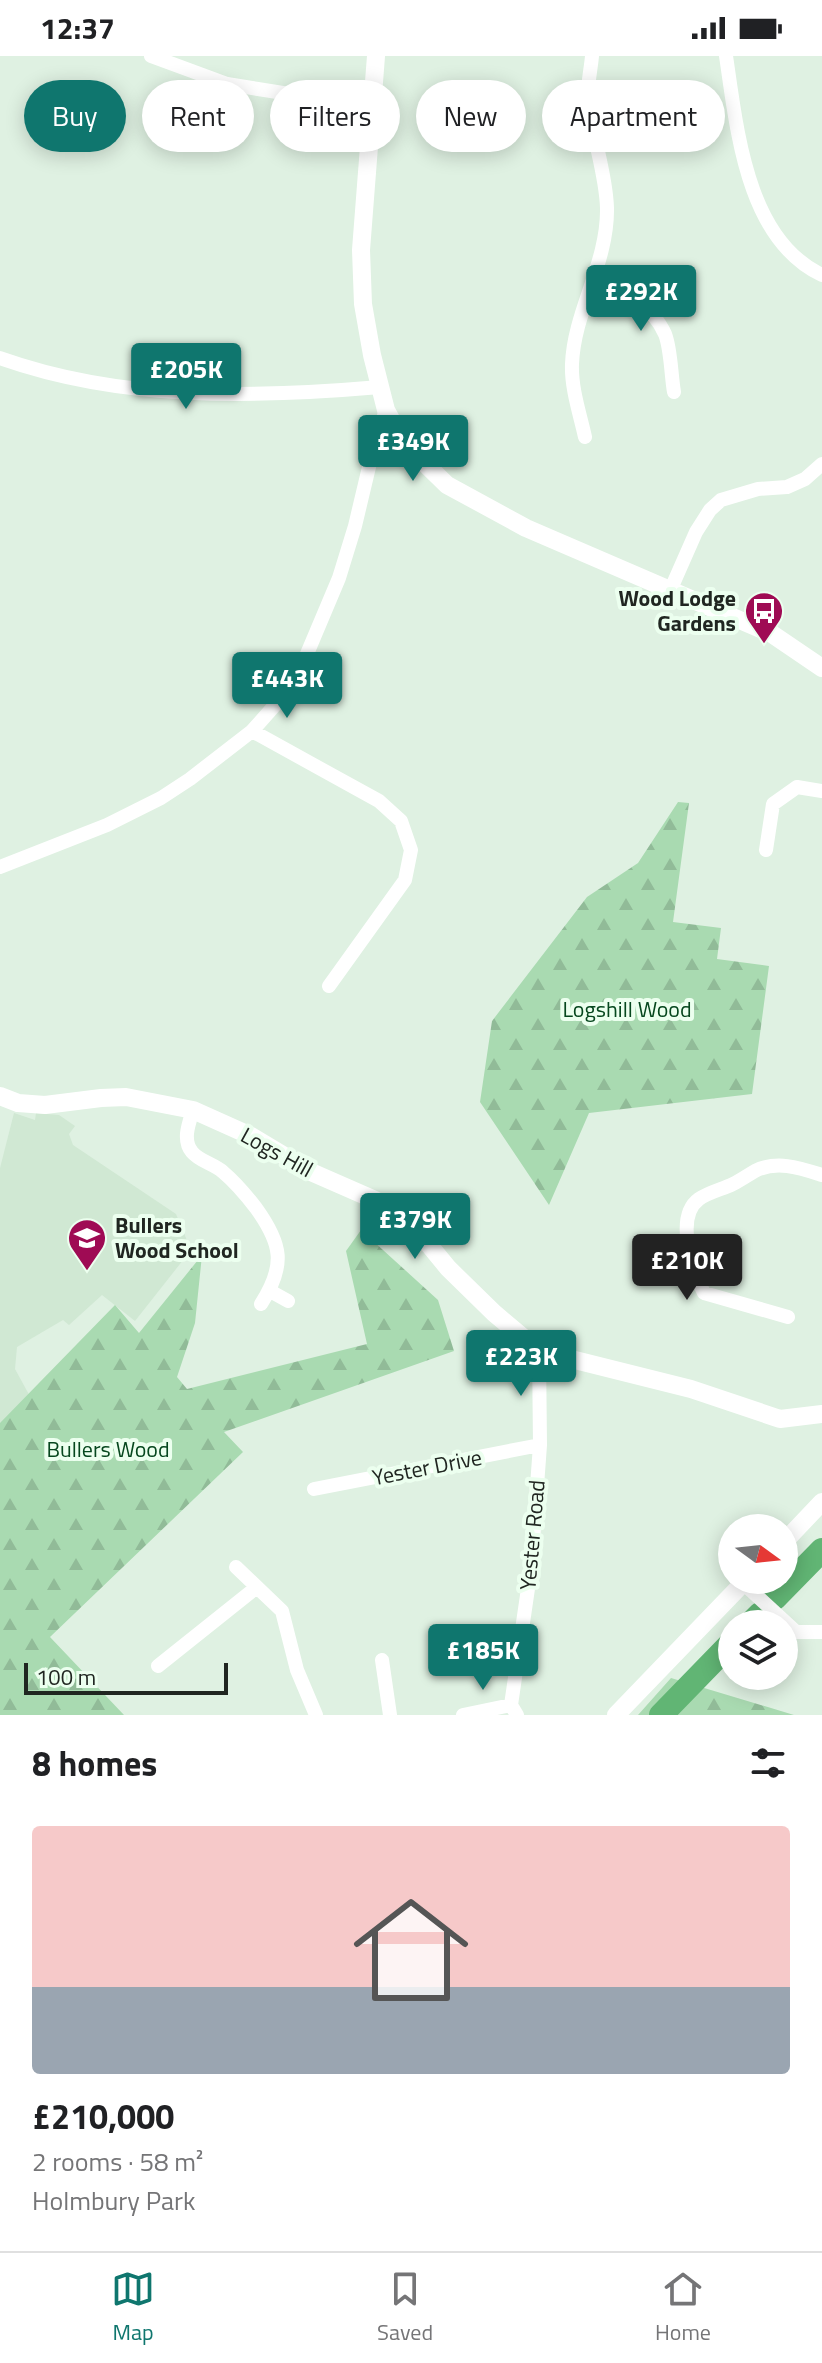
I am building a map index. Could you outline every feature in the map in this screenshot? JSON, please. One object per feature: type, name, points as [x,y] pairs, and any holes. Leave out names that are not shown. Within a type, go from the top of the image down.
[{"type":"street","points":[[151,56],[227,84],[270,91]]},
{"type":"street","points":[[374,80],[376,56]]},
{"type":"street","points":[[585,437],[572,365],[580,323],[595,281],[607,209],[588,92],[592,56]]},
{"type":"street","points":[[726,56],[738,139],[755,193],[773,232],[789,254],[822,275]]},
{"type":"street","points":[[368,152],[361,250],[363,304],[386,410],[404,443],[447,485],[503,517],[772,634],[822,668]]},
{"type":"street","points":[[595,281],[630,294],[650,312],[665,335],[674,392]]},
{"type":"street","points":[[0,358],[94,384],[155,391],[229,394],[380,387]]},
{"type":"street","points":[[0,867],[107,825],[161,798],[252,731],[283,696],[323,620],[355,526],[386,410]]},
{"type":"street","points":[[374,446],[404,443]]},
{"type":"street","points":[[670,591],[696,532],[710,510],[721,500],[758,489],[787,487],[805,479],[822,464]]},
{"type":"street","points":[[252,731],[379,801],[401,821],[411,850],[405,880],[329,986]]},
{"type":"street","points":[[766,850],[773,804],[797,787],[822,791]]},
{"type":"street","name":"Logs Hill","points":[[0,1096],[18,1103],[45,1105],[126,1097],[193,1110],[251,1136],[311,1172],[375,1200],[407,1218],[448,1268],[539,1351],[691,1389],[780,1419],[822,1414]]},
{"type":"street","points":[[193,1110],[187,1141],[192,1152],[233,1181],[247,1195],[273,1233],[278,1263],[270,1291],[261,1304]]},
{"type":"street","points":[[788,1317],[704,1293],[696,1278],[689,1251],[687,1223],[691,1207],[699,1199],[757,1170],[778,1164],[822,1175]]},
{"type":"street","points":[[270,1291],[288,1301]]},
{"type":"street","name":"Yester Road","points":[[514,1710],[531,1568],[540,1445],[539,1351]]},
{"type":"street","name":"Yester Drive","points":[[314,1489],[540,1445]]},
{"type":"street","points":[[798,1527],[822,1502]]},
{"type":"street","points":[[236,1567],[282,1611],[297,1670],[316,1715]]},
{"type":"street","points":[[158,1666],[257,1587]]},
{"type":"street","points":[[616,1715],[732,1594]]},
{"type":"street","points":[[756,1594],[796,1632],[822,1632]]},
{"type":"street","points":[[382,1660],[390,1715]]},
{"type":"street","points":[[463,1715],[514,1710]]},
{"type":"shaded area","name":"Bullers Wood School","points":[[14,1113],[35,1120],[36,1113],[59,1115],[75,1126],[69,1134],[73,1145],[176,1214],[191,1250],[135,1321],[102,1295],[69,1325],[63,1320],[17,1347],[15,1369],[38,1411],[0,1434],[0,1168]]},
{"type":"green space","name":"Logshill Wood","points":[[678,802],[689,803],[673,922],[721,928],[717,959],[769,966],[752,1094],[589,1113],[549,1205],[480,1102],[492,1021],[587,897],[638,863]]},
{"type":"green space","name":"Bullers Wood","points":[[361,1230],[438,1300],[454,1351],[224,1432],[243,1452],[50,1637],[124,1715],[0,1715],[0,1423],[115,1305],[139,1333],[202,1255],[195,1323],[177,1377],[187,1389],[367,1344],[346,1251]]},
{"type":"green space","points":[[671,1678],[794,1715],[638,1715]]},
{"type":"waterway","points":[[775,1598],[822,1550]]},
{"type":"waterway","points":[[661,1715],[718,1656]]},
{"type":"place","name":"Wood Lodge Gardens","points":[[764,645]]},
{"type":"place","name":"Bullers Wood School","points":[[87,1272]]}]
